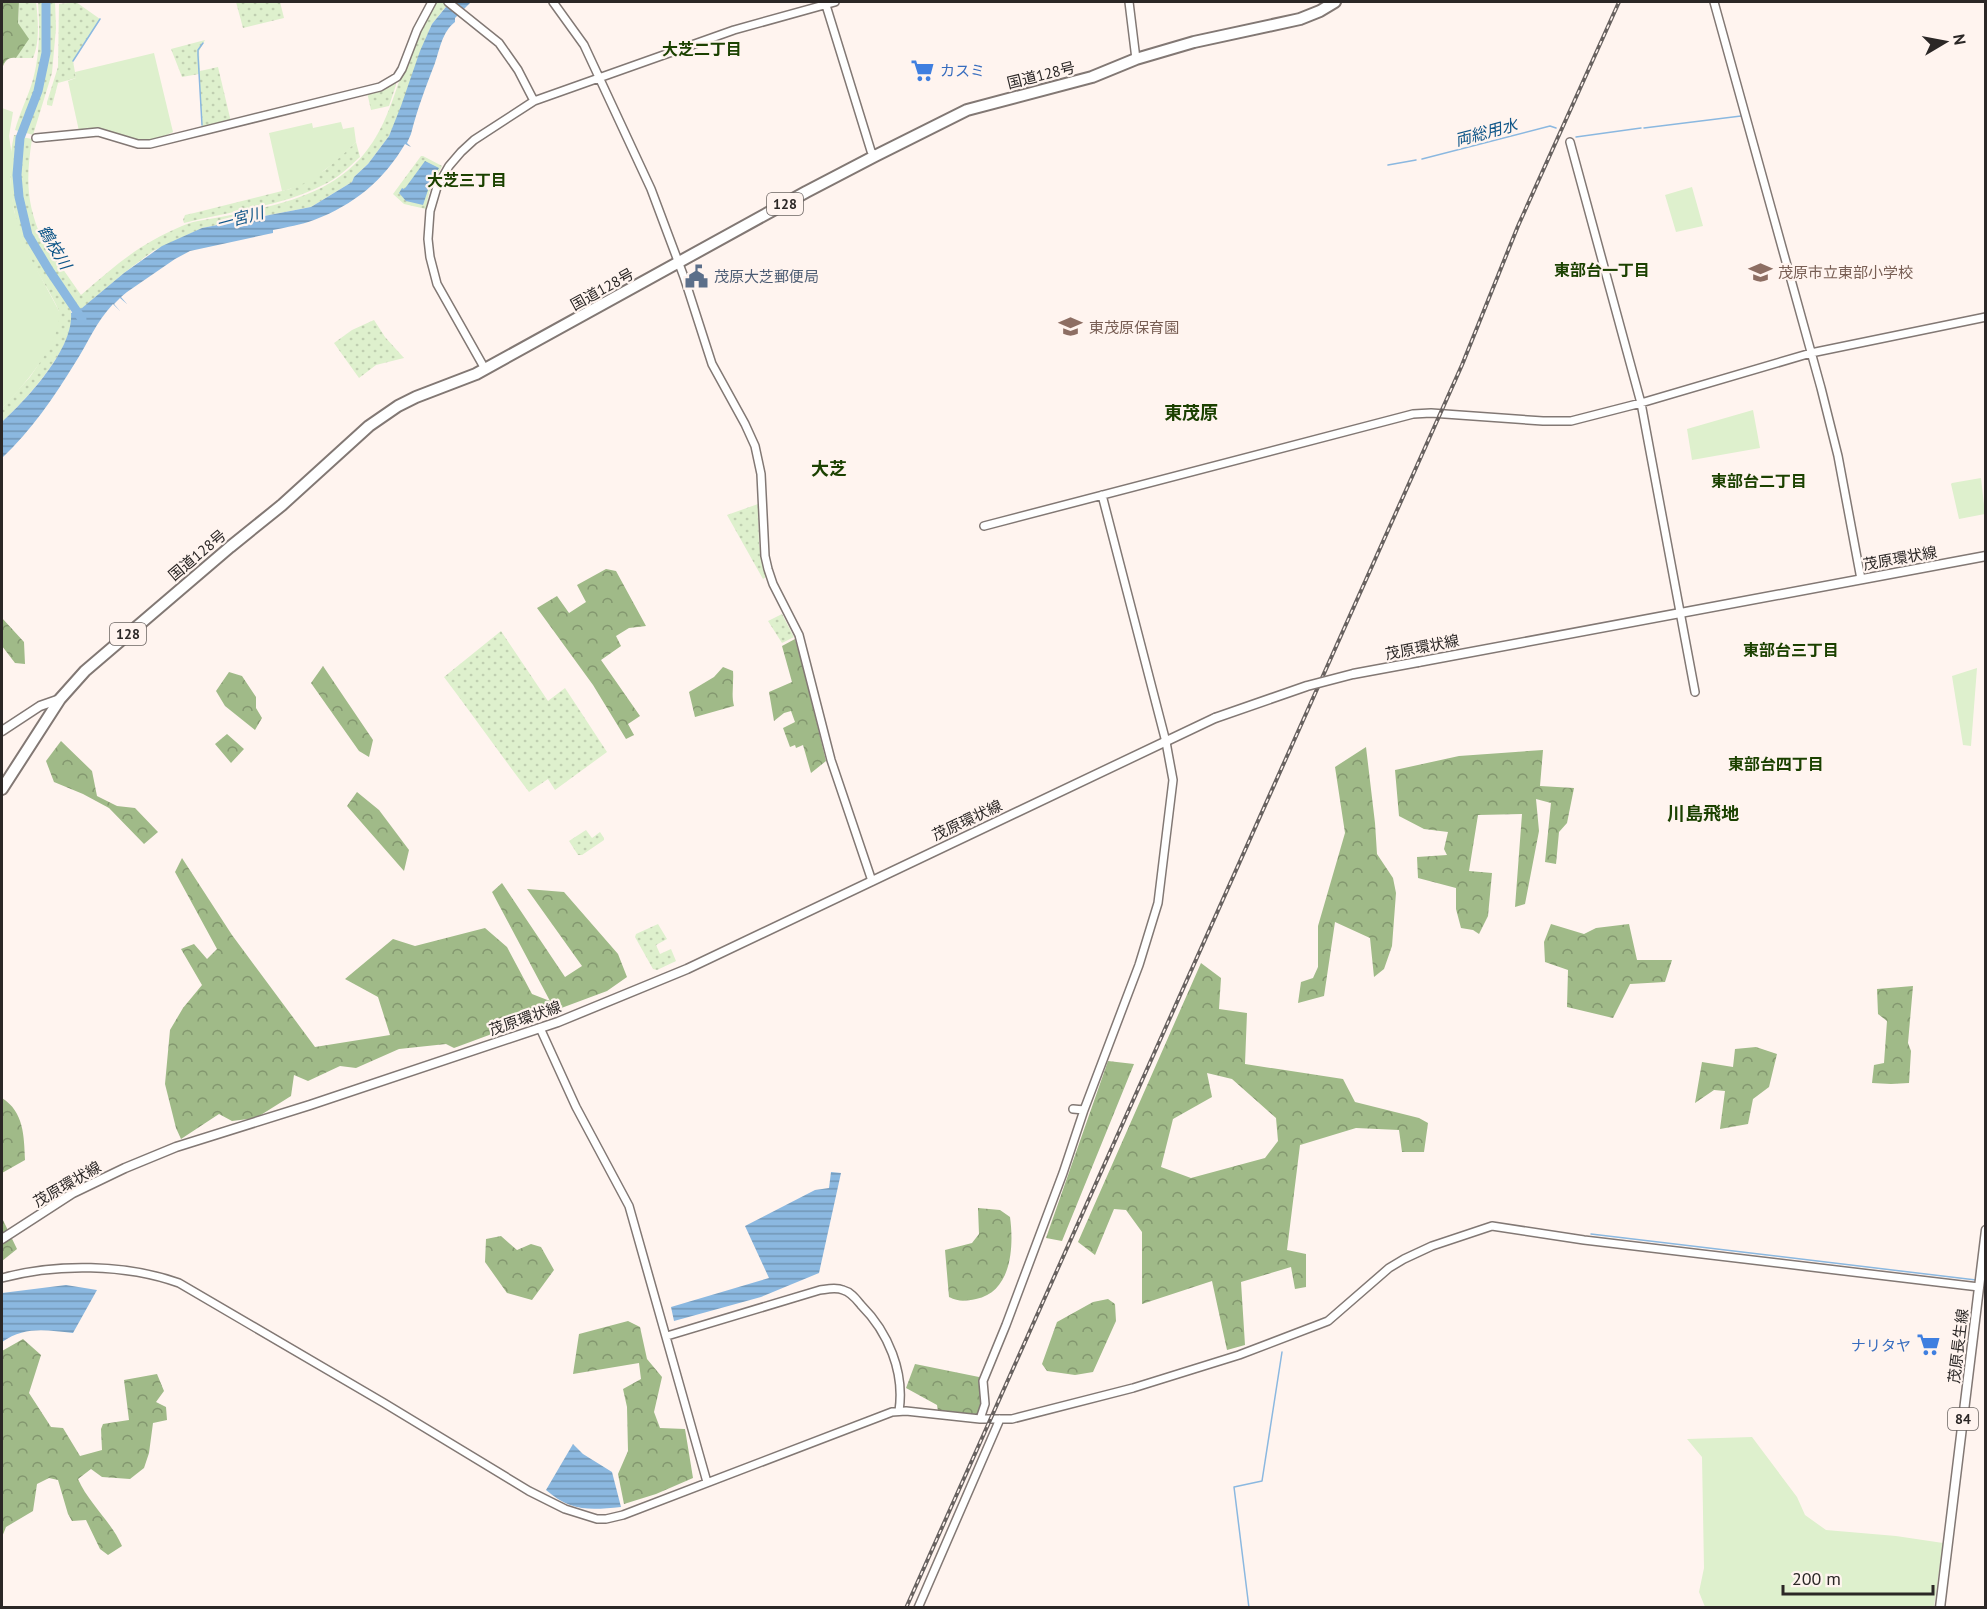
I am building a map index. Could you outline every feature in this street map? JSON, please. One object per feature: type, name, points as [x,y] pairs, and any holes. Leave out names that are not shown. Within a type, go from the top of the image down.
[{"type":"highway","name":"国道128号","points":[[2,789],[60,699],[73,683],[96,661],[282,505],[369,426],[397,406],[416,396],[485,369],[875,156],[967,110],[1092,77],[1136,59],[1194,42],[1300,19],[1335,2]]},
{"type":"main road","name":"茂原環状線","points":[[2,1239],[73,1193],[176,1147],[558,1022],[687,969],[1215,718],[1307,686],[1353,674],[1986,556]]},
{"type":"main road","points":[[2,731],[40,706],[60,699]]},
{"type":"main road","name":"茂原長生線","points":[[1940,1608],[1986,1230]]},
{"type":"street","points":[[36,138],[98,132],[138,144],[150,144],[380,87],[397,77],[402,69],[417,30],[432,2]]},
{"type":"street","points":[[448,2],[500,43],[518,70],[534,101]]},
{"type":"street","points":[[553,2],[584,45],[651,189],[712,364],[755,446],[760,474],[768,570],[799,635],[831,760],[872,881]]},
{"type":"street","points":[[485,369],[437,284],[428,239],[430,211],[437,187],[449,166],[461,152],[474,140],[534,101],[734,30],[835,2]]},
{"type":"street","points":[[1128,2],[1136,59]]},
{"type":"street","points":[[1714,2],[1838,456],[1860,579]]},
{"type":"street","points":[[825,3],[871,152],[875,156]]},
{"type":"street","points":[[1570,142],[1641,403],[1695,692]]},
{"type":"street","points":[[984,526],[1413,414],[1431,412],[1562,422],[1581,419],[1811,353],[1986,317]]},
{"type":"street","points":[[980,1419],[985,1404],[983,1381],[1063,1173],[1084,1110],[1139,965],[1158,903],[1173,780],[1166,742],[1102,495]]},
{"type":"street","points":[[540,1028],[576,1107],[629,1206],[707,1482]]},
{"type":"street","points":[[1072,1109],[1084,1110]]},
{"type":"street","points":[[2,1278],[55,1270],[110,1268],[136,1271],[176,1282],[384,1403],[529,1491],[573,1513],[597,1519],[614,1518],[884,1414],[899,1411],[980,1419],[1020,1418],[1107,1396],[1239,1355],[1328,1322],[1389,1268],[1404,1259],[1432,1246],[1492,1226],[1584,1240],[1979,1287]]},
{"type":"street","points":[[667,1336],[820,1290],[833,1288],[844,1290],[873,1317],[885,1337],[898,1370],[899,1411]]},
{"type":"street","points":[[918,1608],[1000,1419]]},
{"type":"green space","points":[[2,2],[19,2],[18,23],[29,39],[16,58],[7,60],[2,69]]},
{"type":"green space","points":[[19,2],[36,2],[38,37],[33,58],[16,58],[28,39],[18,23]]},
{"type":"green space","points":[[38,2],[45,2],[46,8],[43,58],[40,78],[21,132],[15,130],[31,86],[38,55]]},
{"type":"green space","points":[[48,2],[55,2],[56,28],[52,73],[33,135],[23,132],[44,68],[49,36]]},
{"type":"green space","points":[[76,2],[100,19],[73,61],[76,78],[58,83],[52,106],[47,105],[58,67],[59,4]]},
{"type":"green space","points":[[236,2],[280,2],[284,18],[243,28]]},
{"type":"green space","points":[[434,2],[448,4],[432,24],[389,136],[352,182],[311,207],[202,228],[153,251],[80,310],[73,306],[29,234],[25,222],[19,162],[22,137],[32,139],[28,178],[30,202],[37,226],[42,239],[81,295],[128,256],[167,233],[192,222],[264,208],[301,197],[335,180],[350,168],[364,154],[380,129],[406,61]]},
{"type":"green space","points":[[205,40],[199,51],[200,71],[218,67],[231,122],[202,129],[199,74],[182,77],[171,49]]},
{"type":"green space","points":[[154,53],[173,132],[142,141],[131,140],[109,131],[79,131],[68,81],[76,78],[75,72]]},
{"type":"green space","points":[[396,82],[389,106],[371,110],[367,92]]},
{"type":"green space","points":[[2,108],[13,112],[9,136],[14,211],[29,255],[59,311],[59,323],[55,336],[40,363],[2,408]]},
{"type":"green space","points":[[341,122],[343,129],[354,127],[356,142],[313,178],[282,191],[269,133],[312,123],[313,128]]},
{"type":"green space","points":[[14,135],[20,136],[16,187],[22,224],[34,250],[68,301],[71,325],[58,356],[47,372],[36,387],[2,422],[2,408],[38,365],[59,311],[30,258],[19,229],[10,182]]},
{"type":"green space","points":[[356,142],[360,157],[338,176],[323,185],[272,204],[184,223],[185,215],[290,189],[325,170]]},
{"type":"green space","points":[[421,156],[442,166],[429,193],[426,209],[404,204],[393,194]]},
{"type":"green space","points":[[1692,187],[1703,226],[1676,232],[1665,195]]},
{"type":"green space","points":[[374,320],[385,337],[404,358],[376,365],[359,378],[334,343],[352,330]]},
{"type":"green space","points":[[1753,410],[1760,448],[1692,460],[1687,429]]},
{"type":"green space","points":[[1981,478],[1985,514],[1959,519],[1951,484]]},
{"type":"green space","points":[[758,504],[759,544],[766,577],[763,579],[727,515]]},
{"type":"green space","points":[[606,569],[616,571],[646,626],[629,628],[616,636],[621,646],[601,660],[640,716],[628,724],[634,735],[626,739],[593,685],[537,608],[557,596],[569,613],[586,602],[577,585]]},
{"type":"green space","points":[[782,614],[794,637],[782,643],[768,621]]},
{"type":"green space","points":[[2,618],[24,642],[25,664],[15,663],[2,646]]},
{"type":"green space","points":[[501,631],[548,701],[565,688],[607,752],[555,790],[548,779],[529,792],[444,677]]},
{"type":"green space","points":[[795,639],[826,761],[811,773],[803,745],[796,748],[795,745],[790,747],[783,728],[795,722],[791,711],[784,713],[774,721],[769,692],[792,682],[782,646]]},
{"type":"green space","points":[[323,666],[373,740],[369,757],[359,751],[311,683]]},
{"type":"green space","points":[[723,667],[733,671],[734,706],[695,717],[689,692],[714,677]]},
{"type":"green space","points":[[1977,668],[1971,746],[1963,745],[1952,676]]},
{"type":"green space","points":[[229,672],[242,676],[256,697],[256,708],[262,718],[255,730],[225,706],[216,691]]},
{"type":"green space","points":[[227,734],[244,749],[231,763],[215,744]]},
{"type":"green space","points":[[61,741],[92,771],[97,796],[117,806],[135,808],[158,832],[144,844],[109,808],[54,782],[46,761]]},
{"type":"green space","points":[[1366,747],[1377,854],[1393,878],[1396,893],[1392,946],[1384,969],[1374,977],[1370,938],[1335,922],[1324,996],[1298,1003],[1301,982],[1313,978],[1318,967],[1318,926],[1345,833],[1335,767]]},
{"type":"green space","points":[[1543,750],[1540,786],[1574,788],[1567,823],[1559,832],[1556,864],[1545,862],[1551,803],[1536,799],[1539,831],[1525,904],[1515,907],[1522,814],[1478,815],[1469,871],[1492,873],[1488,916],[1479,934],[1473,930],[1461,928],[1456,909],[1456,888],[1418,878],[1417,857],[1447,855],[1444,849],[1448,832],[1424,829],[1399,816],[1395,770],[1459,756]]},
{"type":"green space","points":[[357,792],[379,810],[409,850],[404,871],[347,806]]},
{"type":"green space","points":[[586,830],[592,838],[600,832],[604,840],[582,855],[578,855],[569,841]]},
{"type":"green space","points":[[182,858],[232,935],[315,1047],[390,1035],[378,997],[345,979],[393,939],[415,946],[485,928],[507,947],[532,994],[550,1001],[492,892],[502,883],[565,977],[582,966],[527,889],[564,892],[618,954],[627,977],[607,991],[454,1048],[446,1044],[399,1049],[356,1068],[340,1066],[308,1081],[294,1075],[291,1096],[256,1118],[232,1121],[219,1114],[181,1139],[165,1084],[170,1030],[183,1008],[202,985],[181,949],[194,944],[207,959],[217,949],[175,872]]},
{"type":"green space","points":[[658,924],[667,939],[656,945],[660,954],[671,949],[676,961],[657,970],[653,969],[635,937],[636,934]]},
{"type":"green space","points":[[1551,924],[1584,934],[1596,928],[1629,924],[1637,960],[1672,960],[1665,982],[1630,984],[1613,1018],[1567,1007],[1568,970],[1545,962],[1544,942]]},
{"type":"green space","points":[[1201,963],[1221,978],[1219,1009],[1247,1013],[1245,1064],[1343,1079],[1355,1102],[1419,1118],[1428,1123],[1424,1152],[1402,1152],[1399,1130],[1356,1128],[1300,1145],[1287,1250],[1306,1254],[1306,1287],[1295,1289],[1291,1267],[1241,1282],[1245,1345],[1227,1350],[1212,1281],[1142,1304],[1142,1232],[1126,1210],[1114,1209],[1095,1255],[1078,1242]],"holes":[[[1207,1073],[1232,1079],[1276,1118],[1278,1141],[1265,1158],[1191,1178],[1161,1167],[1173,1119],[1212,1097]]]},
{"type":"green space","points":[[1913,986],[1908,1043],[1911,1051],[1909,1083],[1872,1083],[1874,1065],[1884,1063],[1887,1021],[1878,1014],[1877,989]]},
{"type":"green space","points":[[1756,1047],[1777,1054],[1769,1087],[1753,1099],[1748,1124],[1720,1129],[1725,1091],[1714,1090],[1695,1103],[1702,1062],[1733,1067],[1735,1049]]},
{"type":"green space","points":[[1108,1061],[1134,1064],[1062,1241],[1046,1238]]},
{"type":"green space","points":[[2,1098],[19,1117],[25,1160],[2,1173]]},
{"type":"green space","points":[[978,1208],[1000,1210],[1010,1217],[1011,1241],[1008,1266],[1004,1278],[988,1295],[972,1300],[956,1300],[949,1297],[945,1250],[972,1243],[979,1234]]},
{"type":"green space","points":[[2,1218],[17,1249],[2,1261]]},
{"type":"green space","points":[[501,1236],[517,1250],[531,1244],[541,1247],[554,1270],[532,1300],[507,1293],[485,1262],[486,1239]]},
{"type":"green space","points":[[1108,1299],[1115,1304],[1116,1321],[1093,1372],[1075,1375],[1047,1371],[1042,1364],[1057,1322],[1093,1302]]},
{"type":"green space","points":[[628,1321],[640,1327],[647,1359],[662,1377],[654,1412],[660,1428],[685,1429],[693,1478],[656,1494],[624,1504],[618,1474],[628,1451],[627,1407],[623,1389],[641,1379],[639,1363],[573,1374],[579,1334]]},
{"type":"green space","points":[[23,1339],[41,1355],[29,1393],[51,1427],[63,1428],[80,1456],[102,1450],[101,1429],[103,1424],[129,1420],[124,1380],[157,1374],[164,1391],[156,1402],[166,1407],[167,1420],[153,1423],[149,1453],[144,1468],[130,1479],[102,1477],[91,1469],[78,1479],[122,1546],[108,1555],[100,1549],[86,1520],[72,1521],[58,1480],[49,1478],[37,1484],[33,1511],[6,1527],[2,1537],[2,1351]]},
{"type":"green space","points":[[915,1364],[979,1377],[983,1395],[981,1412],[977,1415],[938,1411],[937,1405],[906,1388]]},
{"type":"green space","points":[[1752,1437],[1797,1497],[1805,1515],[1826,1530],[1943,1543],[1934,1607],[1705,1607],[1699,1592],[1704,1568],[1702,1457],[1687,1439]]},
{"type":"water","points":[[450,2],[471,2],[455,18],[455,22],[442,41],[407,143],[411,147],[405,144],[378,180],[355,199],[329,214],[273,230],[273,233],[190,251],[127,292],[121,297],[127,304],[120,298],[114,304],[120,311],[113,304],[107,311],[50,401],[23,437],[2,458],[2,422],[36,387],[57,357],[70,327],[71,313],[82,308],[124,273],[162,246],[202,228],[311,207],[352,182],[389,136],[432,24]]},
{"type":"water","points":[[425,161],[439,168],[431,181],[423,205],[406,201],[399,193]]},
{"type":"water","points":[[831,1172],[841,1173],[819,1273],[761,1297],[674,1321],[671,1307],[769,1278],[745,1226],[815,1190],[829,1188]]},
{"type":"water","points":[[66,1285],[97,1290],[73,1333],[27,1331],[2,1342],[2,1293]]},
{"type":"water","points":[[573,1444],[583,1454],[612,1472],[621,1507],[581,1508],[564,1502],[546,1490]]},
{"type":"waterway","name":"鶴枝川","points":[[46,2],[46,53],[38,91],[20,138],[17,175],[19,197],[28,235],[82,319]]},
{"type":"waterway","points":[[73,61],[100,19]]},
{"type":"waterway","points":[[202,125],[198,50],[203,43]]},
{"type":"waterway","name":"両総用水","points":[[1644,128],[1741,116]]},
{"type":"waterway","name":"両総用水","points":[[1422,159],[1550,126],[1556,128]]},
{"type":"waterway","name":"両総用水","points":[[1576,137],[1641,128]]},
{"type":"waterway","name":"両総用水","points":[[1388,165],[1416,160]]},
{"type":"waterway","points":[[1591,1234],[1976,1280]]},
{"type":"waterway","points":[[1249,1608],[1234,1487],[1262,1481],[1282,1352]]},
{"type":"railway","points":[[906,1608],[1462,365],[1518,226],[1619,2]]},
{"type":"place","name":"カスミ","points":[[922,70]]},
{"type":"place","name":"茂原市立東部小学校","points":[[1760,272]]},
{"type":"place","name":"茂原大芝郵便局","points":[[696,276]]},
{"type":"place","name":"東茂原保育園","points":[[1071,327]]},
{"type":"place","name":"ナリタヤ","points":[[1929,1345]]},
{"type":"district","name":"大芝二丁目","points":[[702,49]]},
{"type":"district","name":"大芝三丁目","points":[[467,180]]},
{"type":"district","name":"東部台一丁目","points":[[1602,270]]},
{"type":"district","name":"東茂原","points":[[1191,412]]},
{"type":"district","name":"大芝","points":[[829,468]]},
{"type":"district","name":"東部台二丁目","points":[[1759,481]]},
{"type":"district","name":"東部台三丁目","points":[[1791,650]]},
{"type":"district","name":"東部台四丁目","points":[[1776,764]]},
{"type":"district","name":"川島飛地","points":[[1703,813]]},
{"type":"water label","name":"一宮川","points":[[240,218]]}]
